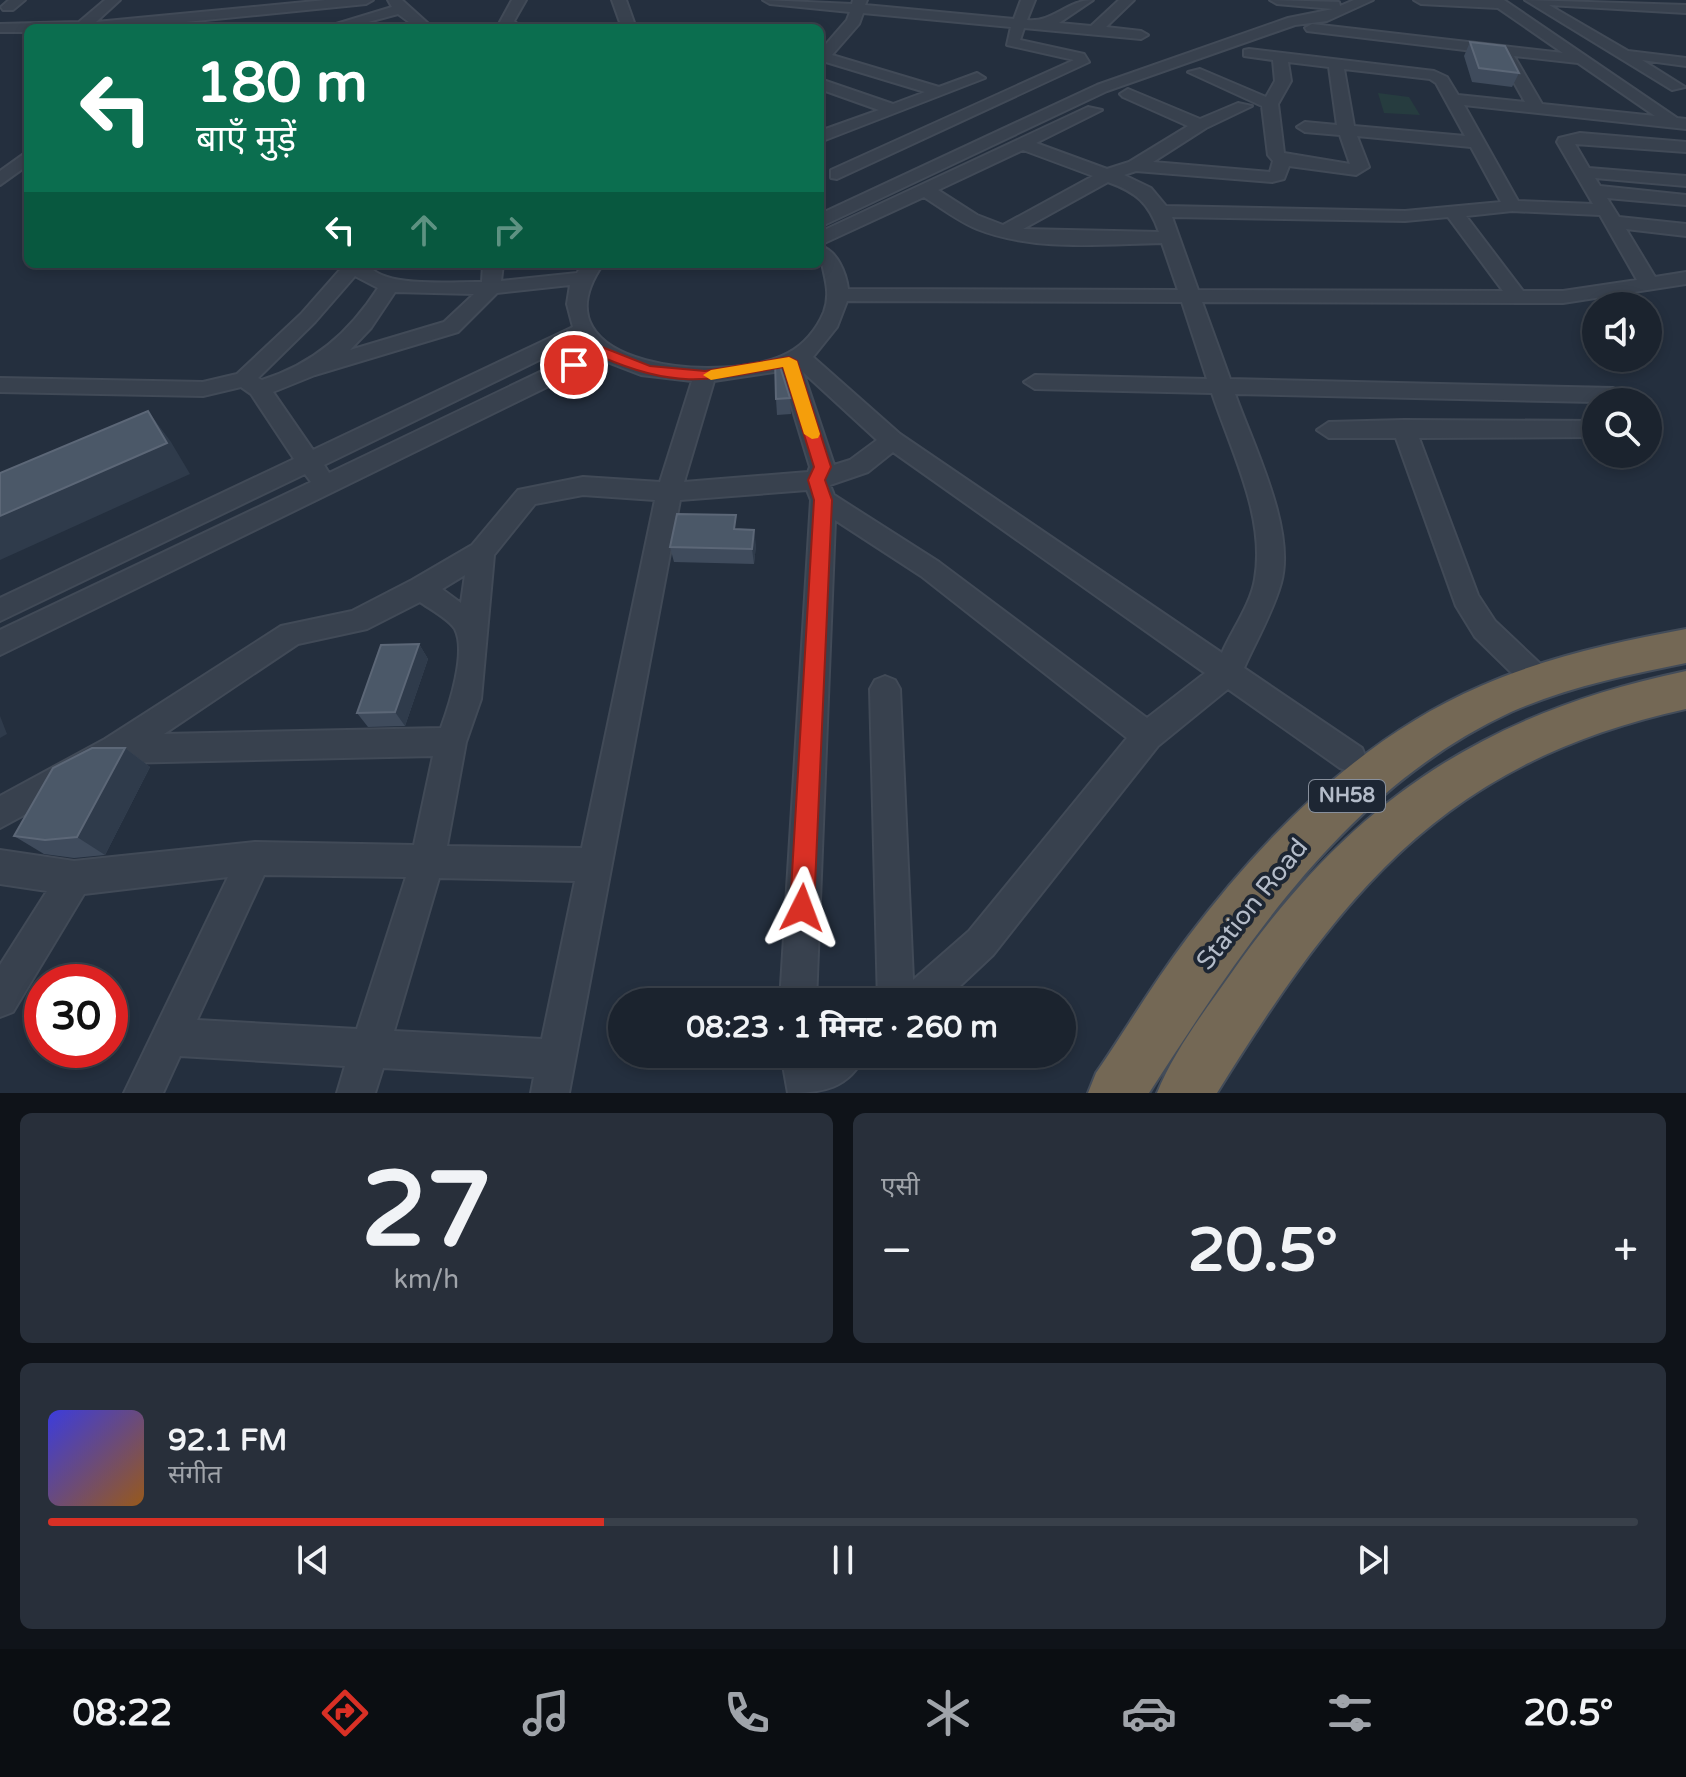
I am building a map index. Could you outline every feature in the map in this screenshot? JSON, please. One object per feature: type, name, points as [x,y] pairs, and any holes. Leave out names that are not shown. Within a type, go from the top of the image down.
[{"type":"highway","name":"Station Road","points":[[1116,1093],[1167,1020],[1200,964],[1287,855],[1400,751],[1474,708],[1539,681],[1638,653],[1686,646]]},
{"type":"highway","points":[[1278,956],[1291,893],[1419,766],[1479,724],[1546,695],[1603,677],[1686,661]]},
{"type":"highway","points":[[1236,919],[1291,893],[1414,790],[1506,730],[1597,695],[1686,679]]},
{"type":"highway","name":"NH58","points":[[1185,1093],[1309,912],[1377,841],[1441,788],[1526,738],[1579,716],[1686,690]]},
{"type":"street","points":[[85,24],[113,0]]},
{"type":"street","points":[[142,22],[163,0]]},
{"type":"street","points":[[220,1],[240,5],[366,0]]},
{"type":"street","points":[[507,24],[519,0]]},
{"type":"street","points":[[619,0],[628,24]]},
{"type":"street","points":[[770,0],[860,4],[1141,35]]},
{"type":"street","points":[[1052,26],[1086,0]]},
{"type":"street","points":[[1097,28],[1127,0]]},
{"type":"street","points":[[1277,0],[1351,6]]},
{"type":"street","points":[[824,219],[871,194],[1115,94],[1197,66],[1249,53],[1366,0]]},
{"type":"street","points":[[1421,0],[1536,0],[1686,7]]},
{"type":"street","points":[[1536,0],[1615,53],[1677,87]]},
{"type":"street","points":[[1678,0],[1686,7]]},
{"type":"street","points":[[1497,1],[1682,126]]},
{"type":"street","points":[[341,24],[397,4],[421,24]]},
{"type":"street","points":[[824,54],[847,31],[860,4]]},
{"type":"street","points":[[1020,4],[1012,42],[1080,59]]},
{"type":"street","points":[[118,24],[185,22],[240,5]]},
{"type":"street","points":[[240,5],[260,24]]},
{"type":"street","points":[[824,237],[1025,145],[1115,94],[1197,66],[1293,21],[1504,51],[1579,57],[1615,53],[1686,62]]},
{"type":"street","points":[[1052,26],[1067,35],[1080,59],[1115,94],[1200,125]]},
{"type":"street","points":[[0,28],[24,28]]},
{"type":"street","points":[[1659,45],[1686,46]]},
{"type":"street","points":[[1162,50],[1270,104]]},
{"type":"street","points":[[1504,51],[1542,113],[1565,142],[1580,172],[1649,283]]},
{"type":"street","points":[[1249,53],[1434,75],[1442,80],[1512,206]]},
{"type":"street","points":[[824,57],[940,92]]},
{"type":"street","points":[[1280,57],[1283,81],[1270,104],[1276,155],[1282,160],[1356,170],[1360,167],[1346,130],[1336,62]]},
{"type":"street","points":[[837,174],[961,118],[1080,59]]},
{"type":"street","points":[[824,136],[977,78]]},
{"type":"street","points":[[824,85],[895,110]]},
{"type":"street","points":[[824,102],[848,93]]},
{"type":"street","points":[[1453,99],[1542,113],[1682,126]]},
{"type":"street","points":[[915,101],[961,118]]},
{"type":"street","points":[[1005,232],[1107,175],[1135,166],[1200,125],[1244,106]]},
{"type":"street","points":[[1305,127],[1474,142]]},
{"type":"street","points":[[1565,142],[1580,138],[1686,147]]},
{"type":"street","points":[[931,988],[981,943],[1147,736],[1228,672],[1268,582],[1270,552],[1265,514],[1161,211],[1145,192],[1025,145]]},
{"type":"street","points":[[1135,166],[1272,177],[1278,175],[1282,160]]},
{"type":"street","points":[[0,180],[24,161]]},
{"type":"street","points":[[824,166],[892,206]]},
{"type":"street","points":[[1580,172],[1686,181]]},
{"type":"street","points":[[927,191],[984,226],[1005,232],[1040,236],[1170,237]]},
{"type":"street","points":[[1592,191],[1686,200]]},
{"type":"street","points":[[1161,211],[1405,216],[1512,206],[1608,216],[1686,230]]},
{"type":"street","points":[[1453,211],[1517,296]]},
{"type":"street","points":[[588,271],[574,304],[582,331],[602,351],[647,371],[705,376],[794,358],[819,338],[840,295],[834,267],[824,256]]},
{"type":"street","points":[[251,384],[353,268]]},
{"type":"street","points":[[360,268],[364,275],[389,286],[491,288],[588,271]]},
{"type":"street","points":[[0,385],[203,389],[251,384],[451,327],[491,288],[493,268]]},
{"type":"street","points":[[840,295],[1563,297],[1686,278]]},
{"type":"street","points":[[307,370],[352,339],[368,322],[389,286]]},
{"type":"street","points":[[0,610],[582,331]]},
{"type":"street","points":[[0,643],[602,351]]},
{"type":"street","points":[[794,358],[892,440],[1351,758]]},
{"type":"street","points":[[794,358],[822,467],[799,988]]},
{"type":"street","points":[[170,1037],[371,1047],[553,1076],[669,492],[705,376]]},
{"type":"street","points":[[1035,382],[1582,394]]},
{"type":"street","points":[[251,384],[327,487]]},
{"type":"street","points":[[1404,428],[1466,598],[1485,629],[1539,681]]},
{"type":"street","points":[[1329,430],[1582,429]]},
{"type":"street","points":[[0,813],[116,749],[291,634],[357,621],[422,588],[481,552],[527,496],[583,486],[669,492],[820,490],[859,466],[892,440]]},
{"type":"street","points":[[820,490],[930,569],[1147,736]]},
{"type":"street","points":[[471,640],[481,552]]},
{"type":"street","points":[[356,1093],[428,860],[451,742],[466,699],[473,649],[467,623],[422,588]]},
{"type":"street","points":[[885,689],[896,988]]},
{"type":"street","points":[[116,749],[451,742]]},
{"type":"street","points":[[0,867],[74,878],[255,858],[597,865]]},
{"type":"street","points":[[143,1093],[255,858]]},
{"type":"street","points":[[0,999],[74,878]]},
{"type":"green space","points":[[1378,93],[1409,97],[1420,115],[1384,113]]},
{"type":"building","points":[[1470,42],[1505,46],[1519,73],[1479,68]]},
{"type":"building","points":[[775,360],[778,360],[790,398],[776,399]]},
{"type":"building","points":[[148,411],[167,443],[0,516],[0,473]]},
{"type":"building","points":[[677,514],[736,515],[734,529],[754,530],[752,549],[670,547]]},
{"type":"building","points":[[419,644],[395,712],[357,713],[381,645]]},
{"type":"building","points":[[92,748],[125,748],[77,837],[45,840],[14,836],[53,768]]},
{"type":"slow traffic","points":[[711,375],[789,361],[812,434]]},
{"type":"route","points":[[574,365],[602,351],[647,371],[705,376],[789,361],[822,467],[816,480],[823,500],[802,908]]}]
